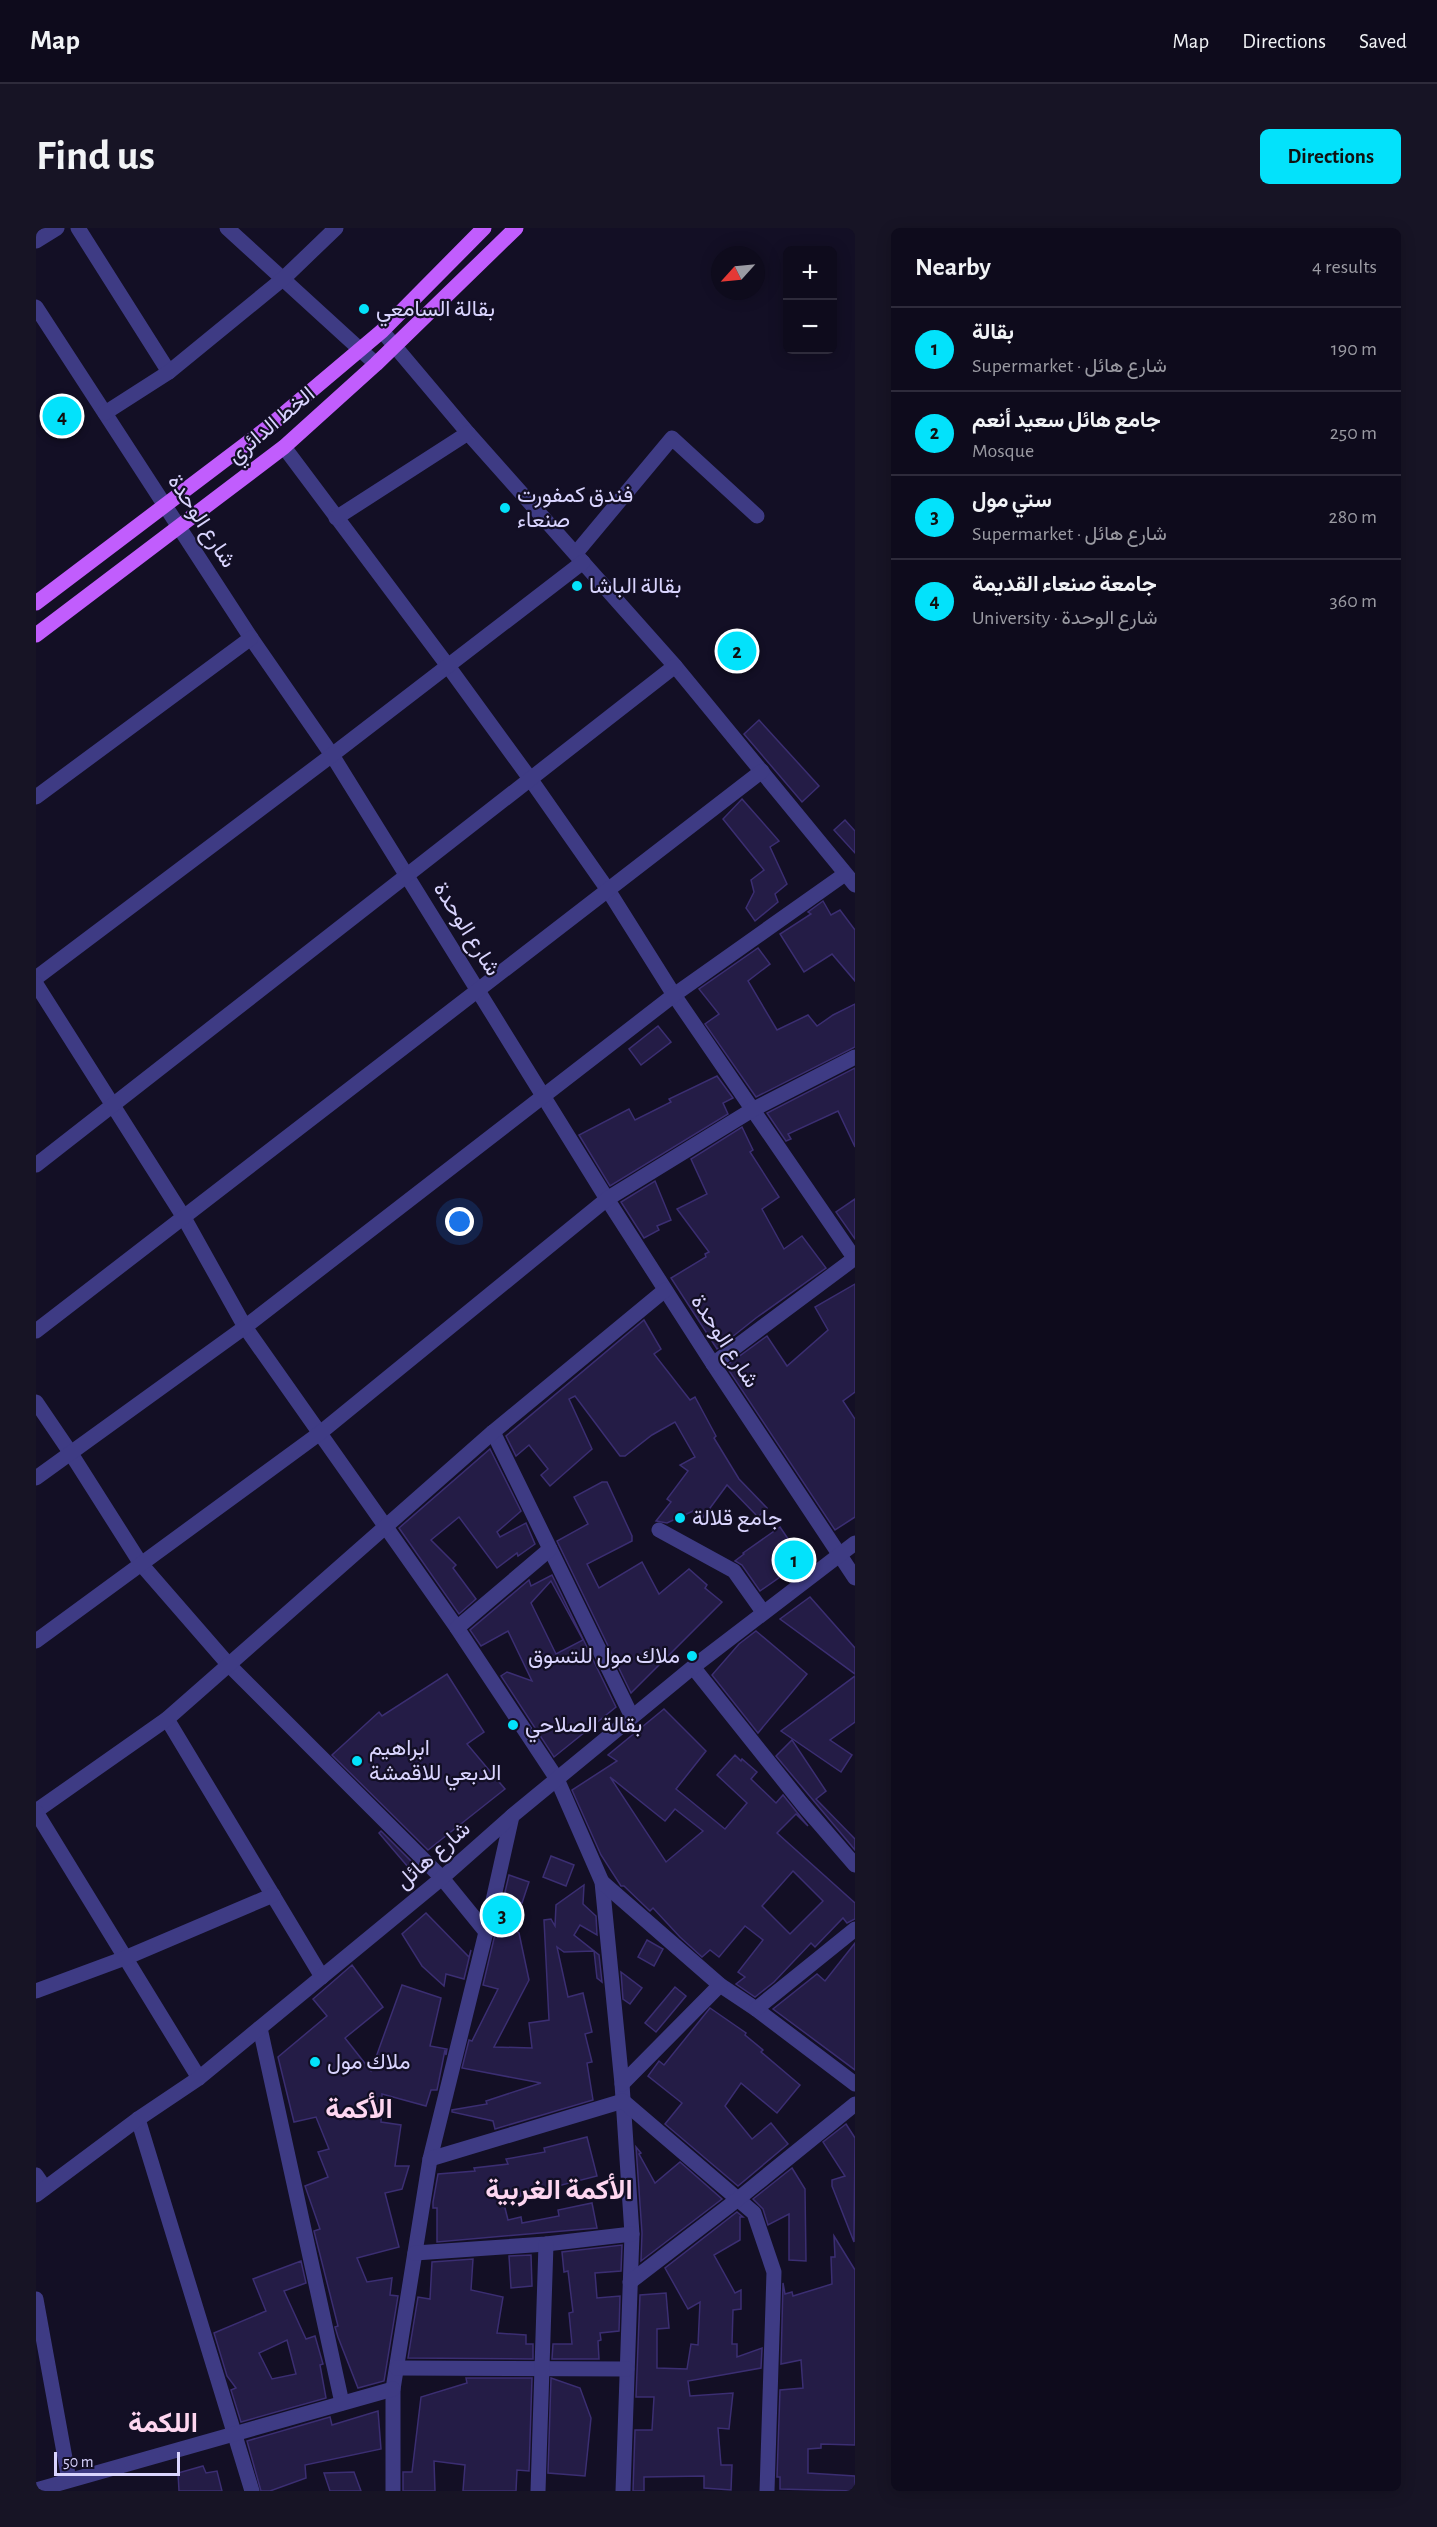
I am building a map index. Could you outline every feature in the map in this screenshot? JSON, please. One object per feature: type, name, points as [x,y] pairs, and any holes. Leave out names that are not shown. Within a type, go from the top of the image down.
[{"type":"main road","name":"الخط الدائري","points":[[36,603],[267,428],[382,331],[484,228]]},
{"type":"main road","name":"الخط الدائري","points":[[36,635],[284,447],[376,364],[516,228]]},
{"type":"street","points":[[36,242],[57,228]]},
{"type":"street","points":[[78,228],[169,372]]},
{"type":"street","points":[[227,228],[376,364]]},
{"type":"street","points":[[105,413],[169,372],[284,279],[336,228]]},
{"type":"street","name":"شارع الوحدة","points":[[36,307],[251,638],[332,755],[607,1199],[855,1578]]},
{"type":"street","points":[[36,1478],[245,1327],[674,995],[850,880],[675,666],[468,434],[382,331]]},
{"type":"street","points":[[336,518],[468,434]]},
{"type":"street","points":[[36,978],[448,666],[579,558],[672,438],[758,516]]},
{"type":"street","points":[[284,447],[531,780],[608,890],[674,995],[855,1259],[713,1364]]},
{"type":"street","points":[[36,797],[251,638]]},
{"type":"street","points":[[36,1165],[408,877],[675,666]]},
{"type":"street","points":[[36,1331],[762,771]]},
{"type":"street","points":[[36,984],[183,1216],[245,1327],[457,1628],[557,1779],[602,1882],[622,2084],[632,2234],[623,2491]]},
{"type":"street","points":[[36,1641],[320,1434],[607,1199],[752,1110],[855,1057]]},
{"type":"street","points":[[199,2078],[36,1812],[167,1719],[493,1432],[665,1290]]},
{"type":"street","points":[[36,1402],[141,1564],[228,1664],[442,1878],[486,1932]]},
{"type":"street","points":[[493,1432],[632,1717]]},
{"type":"street","points":[[658,1530],[734,1571],[763,1612]]},
{"type":"street","name":"شارع هائل","points":[[39,2186],[199,2078],[693,1667],[855,1543]]},
{"type":"street","points":[[457,1628],[550,1549]]},
{"type":"street","points":[[693,1667],[804,1806],[855,1865]]},
{"type":"street","points":[[167,1719],[322,1977]]},
{"type":"street","points":[[393,2491],[393,2389],[430,2159],[512,1816]]},
{"type":"street","points":[[602,1882],[720,1985],[756,2009],[855,2084]]},
{"type":"street","points":[[36,1991],[125,1958],[273,1895]]},
{"type":"street","points":[[756,2009],[855,1929]]},
{"type":"street","points":[[622,2084],[720,1985]]},
{"type":"street","points":[[260,2028],[342,2403]]},
{"type":"street","points":[[430,2159],[623,2101]]},
{"type":"street","points":[[623,2101],[754,2213],[774,2272],[767,2491]]},
{"type":"street","points":[[630,2282],[738,2199],[855,2104]]},
{"type":"street","points":[[138,2119],[252,2491]]},
{"type":"street","points":[[415,2253],[546,2244],[632,2234]]},
{"type":"street","points":[[538,2491],[546,2244]]},
{"type":"street","points":[[36,2300],[69,2480]]},
{"type":"street","points":[[397,2368],[627,2369]]},
{"type":"street","points":[[36,2490],[393,2389]]},
{"type":"building","points":[[759,720],[819,786],[802,802],[744,734]]},
{"type":"building","points":[[742,799],[779,841],[770,847],[787,884],[775,894],[778,902],[755,921],[746,908],[754,892],[751,880],[764,870],[723,819]]},
{"type":"building","points":[[845,820],[855,831],[855,853],[834,830]]},
{"type":"building","points":[[823,901],[831,915],[840,910],[855,930],[855,981],[832,954],[804,972],[780,934],[811,914],[808,912]]},
{"type":"building","points":[[758,948],[770,964],[748,981],[777,1030],[808,1015],[817,1026],[855,1004],[855,1047],[756,1097],[705,1024],[719,1014],[699,989]]},
{"type":"building","points":[[658,1026],[671,1042],[641,1065],[629,1049]]},
{"type":"building","points":[[855,1068],[855,1147],[838,1111],[788,1134],[791,1139],[786,1141],[767,1113]]},
{"type":"building","points":[[717,1076],[733,1098],[723,1103],[728,1114],[610,1186],[579,1135],[629,1109],[635,1120],[671,1102],[669,1099]]},
{"type":"building","points":[[742,1127],[753,1150],[750,1152],[779,1197],[762,1209],[784,1249],[802,1236],[826,1268],[717,1349],[671,1278],[706,1257],[705,1254],[709,1252],[677,1209],[707,1194],[691,1159]]},
{"type":"building","points":[[655,1181],[671,1220],[657,1226],[659,1230],[644,1238],[621,1202]]},
{"type":"building","points":[[855,1199],[855,1239],[836,1212]]},
{"type":"building","points":[[855,1284],[855,1392],[843,1401],[855,1419],[855,1517],[835,1530],[726,1366],[767,1336],[787,1366],[828,1330],[815,1307]]},
{"type":"building","points":[[644,1320],[661,1349],[654,1354],[690,1400],[695,1397],[716,1436],[714,1438],[739,1479],[767,1508],[758,1517],[727,1485],[699,1523],[693,1511],[667,1523],[656,1521],[671,1502],[667,1499],[688,1471],[680,1465],[695,1457],[675,1422],[652,1435],[625,1456],[620,1456],[575,1396],[569,1399],[592,1449],[550,1486],[541,1475],[548,1469],[529,1445],[516,1456],[506,1436]]},
{"type":"building","points":[[490,1449],[521,1511],[497,1532],[500,1537],[526,1523],[535,1544],[518,1556],[517,1553],[497,1568],[459,1517],[431,1540],[456,1565],[453,1568],[476,1599],[459,1614],[399,1528]]},
{"type":"building","points":[[602,1482],[607,1482],[632,1536],[632,1541],[587,1564],[599,1588],[642,1562],[659,1594],[689,1569],[707,1585],[705,1588],[722,1602],[631,1693],[557,1541],[588,1524],[574,1497]]},
{"type":"building","points":[[780,1527],[803,1561],[760,1591],[742,1565],[735,1561]]},
{"type":"building","points":[[552,1575],[616,1707],[554,1757],[501,1676],[507,1672],[532,1681],[508,1631],[481,1646],[470,1630],[529,1580],[531,1586]],"holes":[[[551,1581],[583,1640],[556,1654],[531,1603]]]},
{"type":"building","points":[[810,1597],[855,1648],[855,1674],[780,1619]]},
{"type":"building","points":[[756,1631],[807,1674],[758,1733],[712,1675],[739,1644]]},
{"type":"building","points":[[447,1674],[484,1732],[467,1744],[505,1789],[428,1850],[332,1755],[379,1712],[382,1716]]},
{"type":"building","points":[[855,1676],[855,1722],[830,1740],[852,1755],[841,1772],[781,1731]]},
{"type":"building","points":[[664,1709],[706,1751],[676,1789],[725,1829],[747,1803],[717,1775],[735,1755],[741,1761],[742,1759],[757,1772],[751,1779],[776,1803],[783,1795],[808,1826],[796,1814],[777,1833],[855,1903],[855,1919],[847,1923],[843,1918],[815,1947],[811,1943],[774,1982],[755,1997],[736,1984],[745,1977],[738,1972],[763,1940],[745,1926],[719,1957],[710,1950],[702,1957],[653,1908],[650,1911],[624,1886],[621,1886],[601,1855],[572,1790],[617,1761],[608,1755]],"holes":[[[610,1777],[665,1821],[675,1809],[703,1831],[666,1862]],[[793,1871],[823,1901],[790,1934],[762,1906]]]},
{"type":"building","points":[[792,1740],[826,1791],[816,1799],[855,1839],[855,1850],[776,1756]]},
{"type":"building","points":[[381,1831],[413,1863],[408,1867],[379,1833]]},
{"type":"building","points":[[551,1856],[574,1865],[566,1886],[543,1877]]},
{"type":"building","points":[[509,1875],[529,1882],[522,1903],[516,1901],[509,1926],[519,1933],[529,1980],[494,2047],[532,2048],[529,2023],[549,2020],[544,1920],[551,1919],[555,1926],[556,1905],[584,1885],[583,1904],[596,1916],[597,1935],[580,1925],[574,1935],[594,1951],[564,1952],[557,1947],[568,1997],[583,1993],[592,2032],[585,2034],[592,2062],[587,2063],[593,2100],[495,2129],[493,2121],[452,2112],[452,2110],[487,2104],[486,2101],[541,2083],[462,2068],[469,2040],[472,2041],[498,1989],[483,1985]]},
{"type":"building","points":[[426,1913],[469,1957],[471,1950],[464,1979],[446,1974],[444,1986],[422,1966],[402,1934]]},
{"type":"building","points":[[647,1940],[663,1949],[654,1966],[638,1957]]},
{"type":"building","points":[[855,1943],[855,2070],[773,2009],[817,1974],[825,1981]]},
{"type":"building","points":[[594,1951],[599,1955],[602,1982],[597,1978]]},
{"type":"building","points":[[352,1965],[383,2007],[345,2038],[371,2071],[402,1985],[441,1998],[430,2046],[447,2049],[437,2090],[431,2090],[426,2106],[382,2094],[381,2122],[401,2125],[395,2166],[409,2166],[402,2189],[385,2193],[399,2247],[357,2258],[367,2282],[392,2278],[390,2295],[398,2296],[384,2381],[358,2388],[335,2327],[338,2326],[314,2231],[320,2229],[305,2186],[328,2177],[318,2152],[329,2149],[316,2117],[294,2122],[278,2057],[327,2016],[313,1999]]},
{"type":"building","points":[[621,1972],[642,1988],[630,2004],[623,1999]]},
{"type":"building","points":[[675,1987],[686,1996],[656,2032],[645,2023]]},
{"type":"building","points":[[710,2008],[746,2033],[745,2035],[763,2050],[761,2052],[800,2085],[777,2113],[741,2083],[725,2106],[752,2139],[771,2123],[788,2144],[738,2186],[665,2124],[682,2103],[648,2076],[659,2061],[664,2065]]},
{"type":"building","points":[[846,2124],[855,2138],[854,2242],[832,2186],[832,2180],[845,2176],[823,2142]]},
{"type":"building","points":[[587,2137],[597,2176],[554,2187],[521,2192],[521,2196],[503,2200],[508,2220],[521,2217],[522,2223],[559,2216],[558,2210],[592,2203],[597,2228],[437,2242],[437,2208],[433,2208],[433,2202],[438,2174],[475,2171],[474,2168],[508,2164],[506,2159],[545,2152],[544,2148]]},
{"type":"building","points":[[636,2147],[655,2183],[680,2162],[722,2199],[641,2261],[642,2233]]},
{"type":"building","points":[[792,2168],[805,2189],[806,2261],[789,2260],[789,2214],[768,2225],[763,2209],[753,2199]]},
{"type":"building","points":[[737,2212],[743,2217],[740,2217],[740,2240],[714,2255],[735,2293],[741,2290],[741,2309],[733,2310],[732,2344],[737,2344],[737,2357],[762,2348],[761,2368],[688,2381],[690,2396],[733,2393],[729,2429],[718,2428],[721,2465],[732,2465],[731,2490],[704,2488],[704,2476],[644,2477],[644,2491],[633,2491],[635,2430],[652,2430],[654,2397],[636,2397],[640,2295],[666,2293],[669,2328],[657,2329],[657,2368],[687,2369],[691,2344],[698,2345],[700,2302],[688,2309],[665,2268]]},
{"type":"building","points":[[834,2236],[855,2270],[855,2445],[821,2444],[821,2448],[808,2449],[808,2473],[855,2476],[855,2491],[780,2489],[780,2477],[777,2477],[780,2390],[803,2388],[801,2360],[781,2364],[783,2283],[785,2294],[792,2292],[793,2296],[832,2284],[831,2257],[835,2257]]},
{"type":"building","points":[[622,2245],[621,2271],[595,2273],[597,2298],[620,2296],[619,2331],[600,2333],[599,2359],[552,2359],[553,2344],[572,2344],[569,2313],[573,2312],[568,2271],[564,2272],[562,2252]]},
{"type":"building","points":[[531,2255],[532,2286],[511,2288],[509,2256]]},
{"type":"building","points":[[473,2259],[471,2290],[503,2297],[497,2333],[526,2335],[526,2344],[533,2344],[533,2359],[408,2358],[418,2297],[430,2299],[432,2262]]},
{"type":"building","points":[[301,2261],[306,2283],[284,2291],[306,2339],[315,2336],[323,2364],[320,2365],[326,2398],[241,2422],[231,2390],[236,2388],[227,2376],[214,2333],[266,2311],[253,2279]],"holes":[[[287,2340],[296,2374],[272,2379],[259,2353]]]},
{"type":"building","points":[[466,2378],[532,2378],[529,2471],[517,2470],[516,2491],[463,2491],[465,2465],[434,2461],[435,2491],[403,2491],[403,2472],[412,2472],[421,2397],[467,2383]]},
{"type":"building","points":[[551,2378],[580,2388],[591,2418],[585,2476],[548,2473]]},
{"type":"building","points":[[378,2411],[381,2449],[305,2465],[306,2478],[270,2491],[261,2491],[247,2441],[330,2417],[332,2425]]},
{"type":"building","points":[[203,2466],[206,2473],[217,2471],[222,2491],[179,2491],[178,2473]]},
{"type":"building","points":[[354,2472],[361,2491],[330,2491],[324,2473]]},
{"type":"place","name":"بقالة السامعي","points":[[364,309]]},
{"type":"place","name":"جامعة صنعاء القديمة","points":[[62,416]]},
{"type":"place","name":"فندق كمفورت صنعاء","points":[[505,508]]},
{"type":"place","name":"بقالة الباشا","points":[[577,586]]},
{"type":"place","name":"جامع هائل سعيد أنعم","points":[[737,651]]},
{"type":"place","name":"جامع قلالة","points":[[680,1518]]},
{"type":"place","name":"بقالة","points":[[794,1560]]},
{"type":"place","name":"ملاك مول للتسوق","points":[[692,1656]]},
{"type":"place","name":"بقالة الصلاحي","points":[[513,1725]]},
{"type":"place","name":"ابراهيم الدبعي للاقمشة","points":[[357,1761]]},
{"type":"place","name":"ستي مول","points":[[502,1915]]},
{"type":"place","name":"ملاك مول","points":[[315,2062]]},
{"type":"district","name":"الأكمة","points":[[359,2110]]},
{"type":"district","name":"الأكمة الغربية","points":[[559,2191]]},
{"type":"district","name":"اللكمة","points":[[163,2424]]}]
